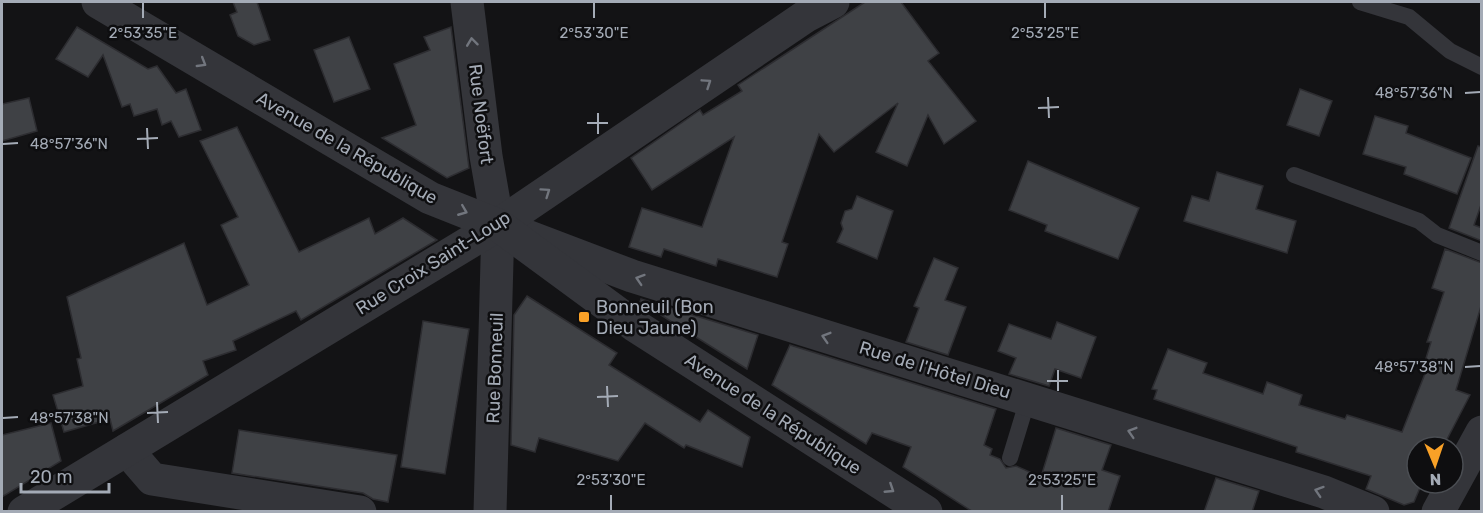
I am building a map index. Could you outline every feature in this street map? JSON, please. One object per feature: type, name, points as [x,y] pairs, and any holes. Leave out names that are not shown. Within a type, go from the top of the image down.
[{"type":"street","name":"Avenue de la République","points":[[98,2],[430,198],[498,225],[634,326],[926,512]]},
{"type":"street","name":"Rue Noëfort","points":[[467,2],[486,156],[498,225]]},
{"type":"street","name":"Rue Croix Saint-Loup","points":[[24,512],[498,225],[806,16],[833,2]]},
{"type":"street","name":"Rue de l'Hôtel Dieu","points":[[498,225],[632,276],[1324,492],[1373,512]]},
{"type":"street","name":"Rue Bonneuil","points":[[490,512],[498,225]]},
{"type":"street","points":[[1438,512],[1482,432]]},
{"type":"street","points":[[127,450],[152,479],[360,512]]},
{"type":"lane","points":[[1360,2],[1409,17],[1450,51],[1482,67]]},
{"type":"lane","points":[[1294,175],[1419,221],[1437,235],[1482,254]]},
{"type":"lane","points":[[1010,458],[1028,399]]},
{"type":"building","points":[[233,2],[257,2],[270,40],[254,45],[238,36],[230,15],[237,12]]},
{"type":"building","points":[[865,2],[901,2],[939,53],[928,61],[976,121],[944,144],[928,115],[907,166],[876,152],[898,103],[834,152],[819,134],[782,242],[788,244],[777,277],[718,259],[716,266],[664,249],[661,257],[629,247],[642,208],[702,227],[734,137],[652,190],[631,158],[700,110],[703,115],[742,91],[738,85]]},
{"type":"building","points":[[77,27],[148,69],[157,66],[176,93],[186,89],[201,130],[179,137],[171,121],[162,125],[157,109],[134,116],[130,104],[122,107],[103,55],[88,77],[56,59]]},
{"type":"building","points":[[451,27],[469,168],[447,178],[382,138],[416,125],[394,64],[430,50],[424,37]]},
{"type":"building","points":[[349,37],[370,89],[334,102],[314,50]]},
{"type":"building","points":[[1300,89],[1332,101],[1319,136],[1287,125]]},
{"type":"building","points":[[29,98],[37,131],[2,141],[2,104]]},
{"type":"building","points":[[1375,116],[1408,126],[1406,133],[1471,158],[1457,194],[1404,174],[1406,167],[1363,154]]},
{"type":"building","points":[[237,127],[299,252],[369,218],[375,234],[403,218],[437,240],[301,320],[296,311],[233,341],[236,350],[203,361],[208,375],[113,431],[110,419],[64,432],[53,395],[83,386],[77,359],[81,358],[67,297],[184,243],[207,305],[249,285],[221,225],[238,217],[200,141]]},
{"type":"building","points":[[1478,146],[1482,147],[1482,202],[1474,225],[1482,228],[1482,241],[1449,228]]},
{"type":"building","points":[[1028,161],[1139,208],[1118,259],[1045,231],[1047,225],[1009,210]]},
{"type":"building","points":[[1217,172],[1263,186],[1256,209],[1296,221],[1287,253],[1184,221],[1192,196],[1209,201]]},
{"type":"building","points":[[857,196],[893,211],[877,259],[837,242],[843,229],[841,223],[845,211],[852,209]]},
{"type":"building","points":[[1445,249],[1482,263],[1482,303],[1456,390],[1470,395],[1449,435],[1405,435],[1405,495],[1417,495],[1414,502],[1404,505],[1366,489],[1371,476],[1296,452],[1297,447],[1154,399],[1157,390],[1152,389],[1168,349],[1207,363],[1203,373],[1263,394],[1267,382],[1302,395],[1299,405],[1345,419],[1347,415],[1402,432],[1428,366],[1424,365],[1431,342],[1427,342],[1444,292],[1432,288]]},
{"type":"building","points":[[934,258],[958,268],[945,300],[966,307],[948,355],[906,342],[919,308],[914,306]]},
{"type":"building","points":[[527,296],[617,353],[609,365],[700,422],[708,410],[750,437],[742,467],[686,445],[684,448],[645,423],[618,461],[539,438],[535,452],[511,445],[514,315]]},
{"type":"building","points":[[641,299],[758,335],[747,369],[640,302]]},
{"type":"building","points":[[423,321],[469,329],[445,474],[401,467]]},
{"type":"building","points":[[1057,322],[1096,337],[1081,378],[1055,369],[1049,386],[1009,374],[1016,358],[998,351],[1009,324],[1051,339]]},
{"type":"building","points":[[790,345],[996,409],[984,445],[992,449],[990,455],[1000,459],[1006,468],[1016,466],[1041,477],[1056,428],[1111,445],[1102,470],[1120,476],[1108,512],[973,512],[903,467],[911,447],[872,433],[866,444],[772,385]]},
{"type":"building","points":[[51,423],[61,461],[2,497],[2,435]]},
{"type":"building","points":[[239,430],[397,455],[388,502],[373,499],[363,493],[232,473]]},
{"type":"building","points":[[1216,478],[1259,491],[1252,512],[1204,512]]},
{"type":"place","name":"Bonneuil (Bon Dieu Jaune)","points":[[584,317]]}]
